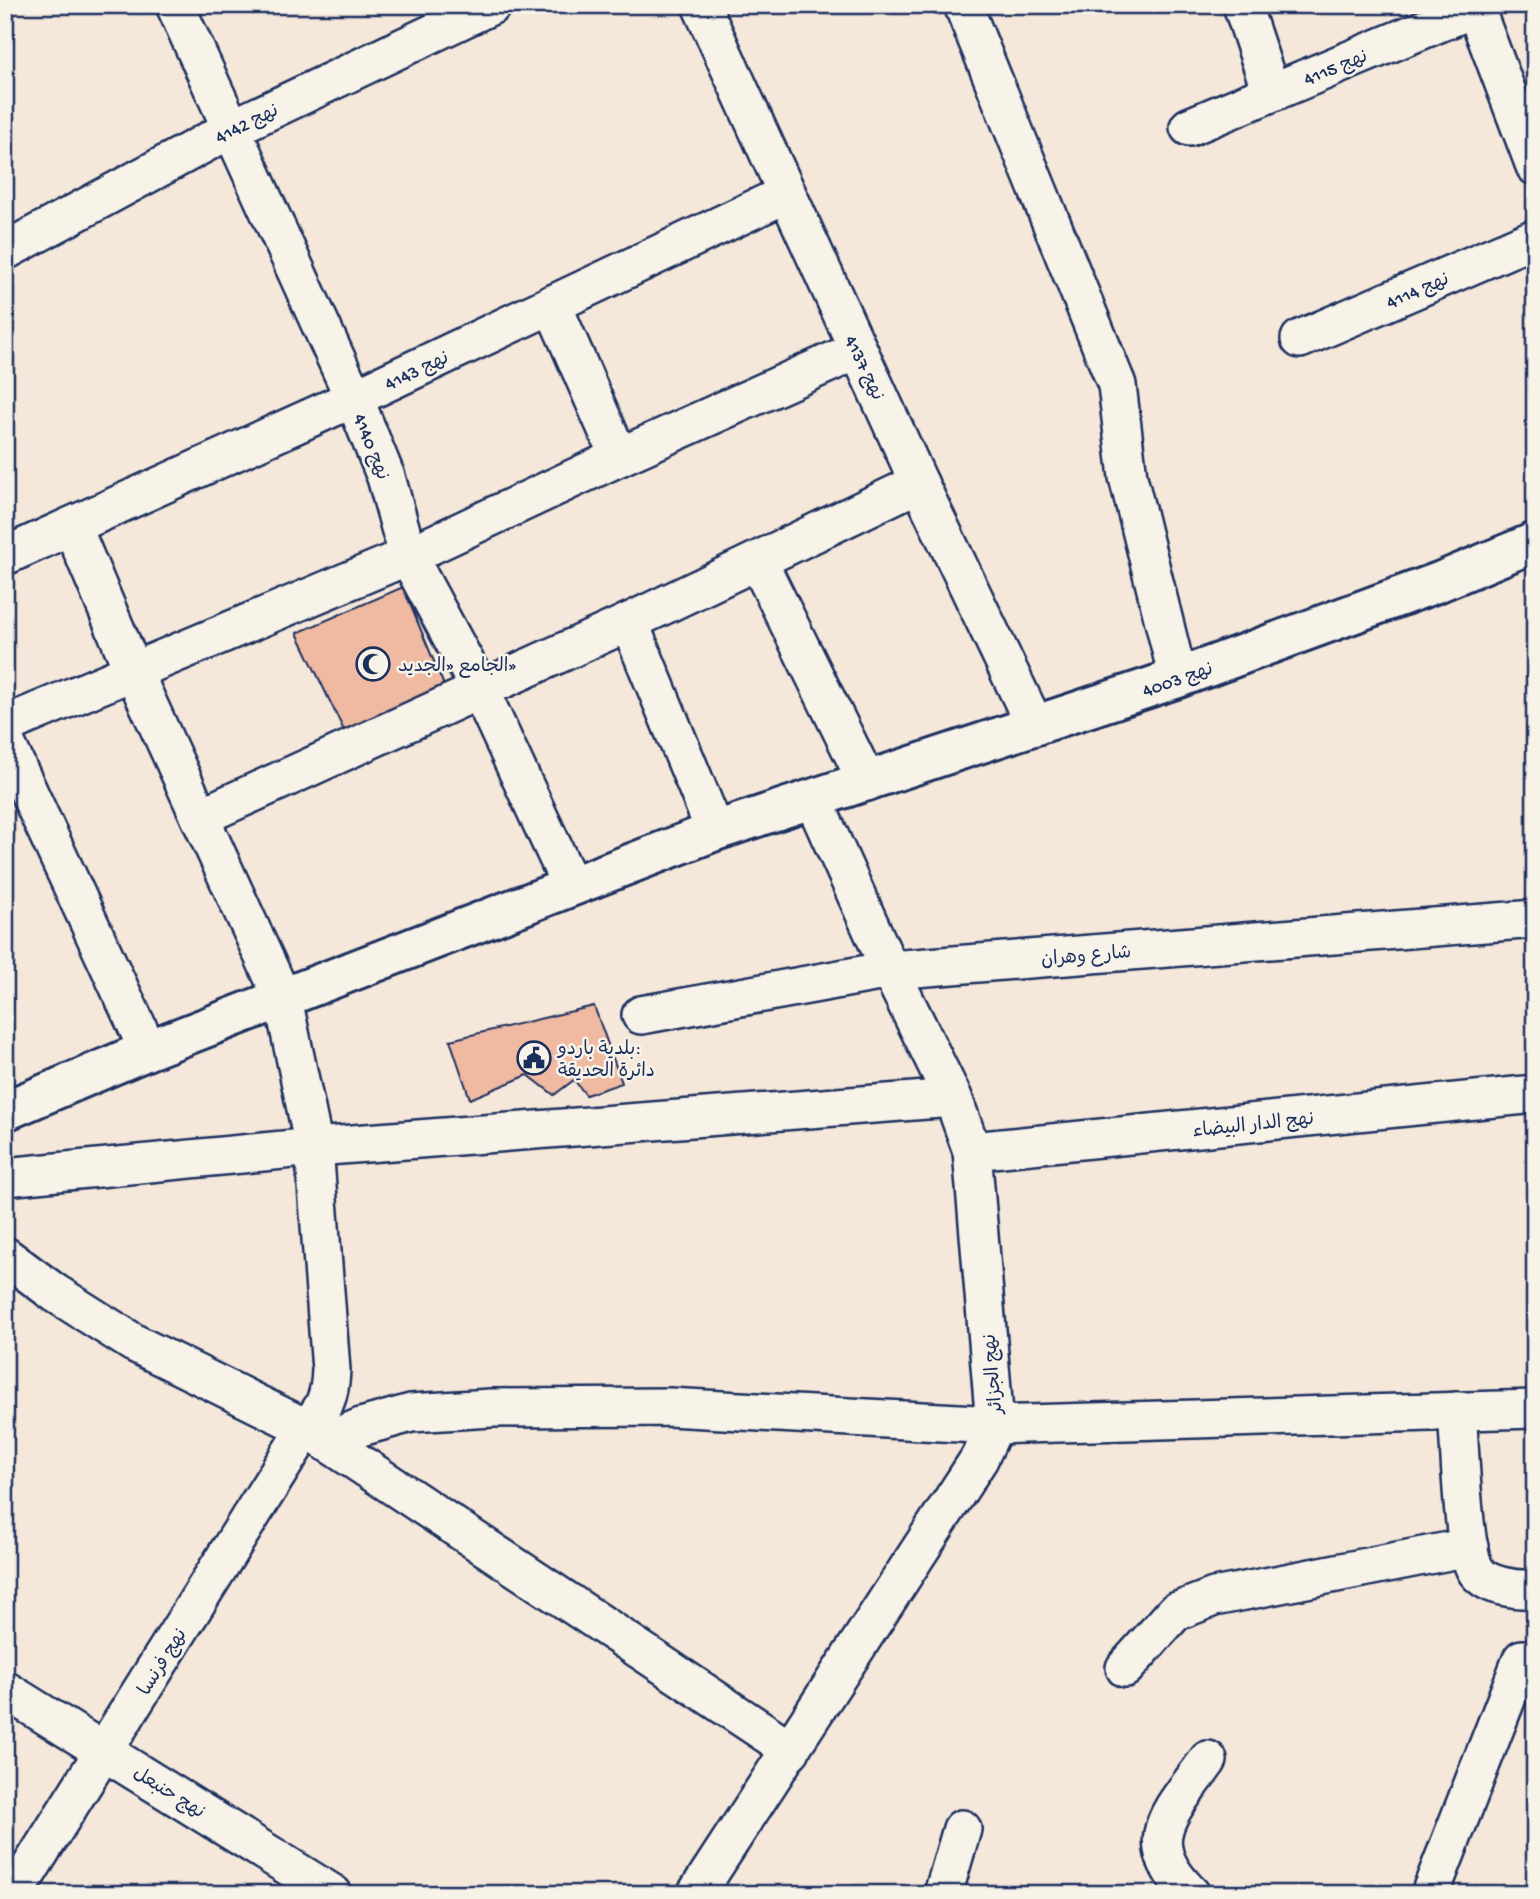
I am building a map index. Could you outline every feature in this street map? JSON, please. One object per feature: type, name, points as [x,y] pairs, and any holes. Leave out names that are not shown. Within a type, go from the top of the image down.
[{"type":"street","name":"نهج 4140","points":[[176,5],[354,398],[386,477],[408,556],[480,690],[571,886]]},
{"type":"street","name":"نهج 4142","points":[[5,251],[231,129],[492,5]]},
{"type":"street","name":"نهج 4137","points":[[702,5],[919,483],[1035,726]]},
{"type":"street","points":[[963,5],[1117,385],[1128,477],[1178,678]]},
{"type":"street","points":[[1242,5],[1271,92]]},
{"type":"street","points":[[1477,6],[1535,166]]},
{"type":"street","name":"نهج 4115","points":[[1189,127],[1477,6]]},
{"type":"street","name":"نهج 4143","points":[[5,556],[354,398],[786,194]]},
{"type":"street","name":"نهج 4114","points":[[1300,340],[1535,238]]},
{"type":"street","points":[[552,304],[618,457]]},
{"type":"street","points":[[5,725],[408,556],[618,457],[858,350]]},
{"type":"street","points":[[200,817],[629,622],[919,483]]},
{"type":"street","name":"نهج فرنسا","points":[[14,1894],[105,1750],[316,1435],[322,1412],[330,1396],[331,1370],[314,1147],[283,999],[134,673],[72,526]]},
{"type":"street","name":"نهج 4003","points":[[5,1111],[148,1050],[715,831],[814,801],[1178,678],[1439,582],[1535,542]]},
{"type":"street","points":[[758,561],[867,782]]},
{"type":"street","points":[[629,622],[715,831]]},
{"type":"street","points":[[5,741],[148,1050]]},
{"type":"street","name":"نهج الجزائر","points":[[696,1894],[979,1460],[995,1425],[972,1151],[953,1098],[890,970],[814,801]]},
{"type":"street","name":"شارع وهران","points":[[641,1014],[890,970],[1535,919]]},
{"type":"street","name":"نهج الدار البيضاء","points":[[972,1151],[1535,1094]]},
{"type":"street","points":[[5,1177],[314,1147],[953,1098]]},
{"type":"street","points":[[5,1256],[55,1293],[134,1343],[316,1435],[791,1750]]},
{"type":"street","points":[[316,1435],[361,1427],[411,1413],[491,1408],[669,1407],[995,1425],[1535,1409]]},
{"type":"street","points":[[1457,1411],[1469,1548],[1476,1570],[1490,1582],[1517,1590],[1535,1589]]},
{"type":"street","points":[[1125,1668],[1175,1612],[1214,1597],[1469,1548]]},
{"type":"street","points":[[1430,1894],[1522,1659]]},
{"type":"street","name":"نهج حنبعل","points":[[5,1690],[333,1894]]},
{"type":"street","points":[[1191,1894],[1166,1865],[1160,1840],[1169,1816],[1208,1760]]},
{"type":"street","points":[[943,1894],[962,1829]]},
{"type":"building","name":"الجامع «الجديد»","points":[[403,587],[448,695],[349,741],[297,633]]},
{"type":"building","name":"بلدية باردو: دائرة الحديقة","points":[[594,1006],[622,1083],[586,1095],[574,1080],[554,1095],[528,1075],[470,1099],[450,1040]]},
{"type":"place","name":"الجامع «الجديد»","points":[[373,664]]},
{"type":"place","name":"بلدية باردو: دائرة الحديقة","points":[[534,1058]]}]
